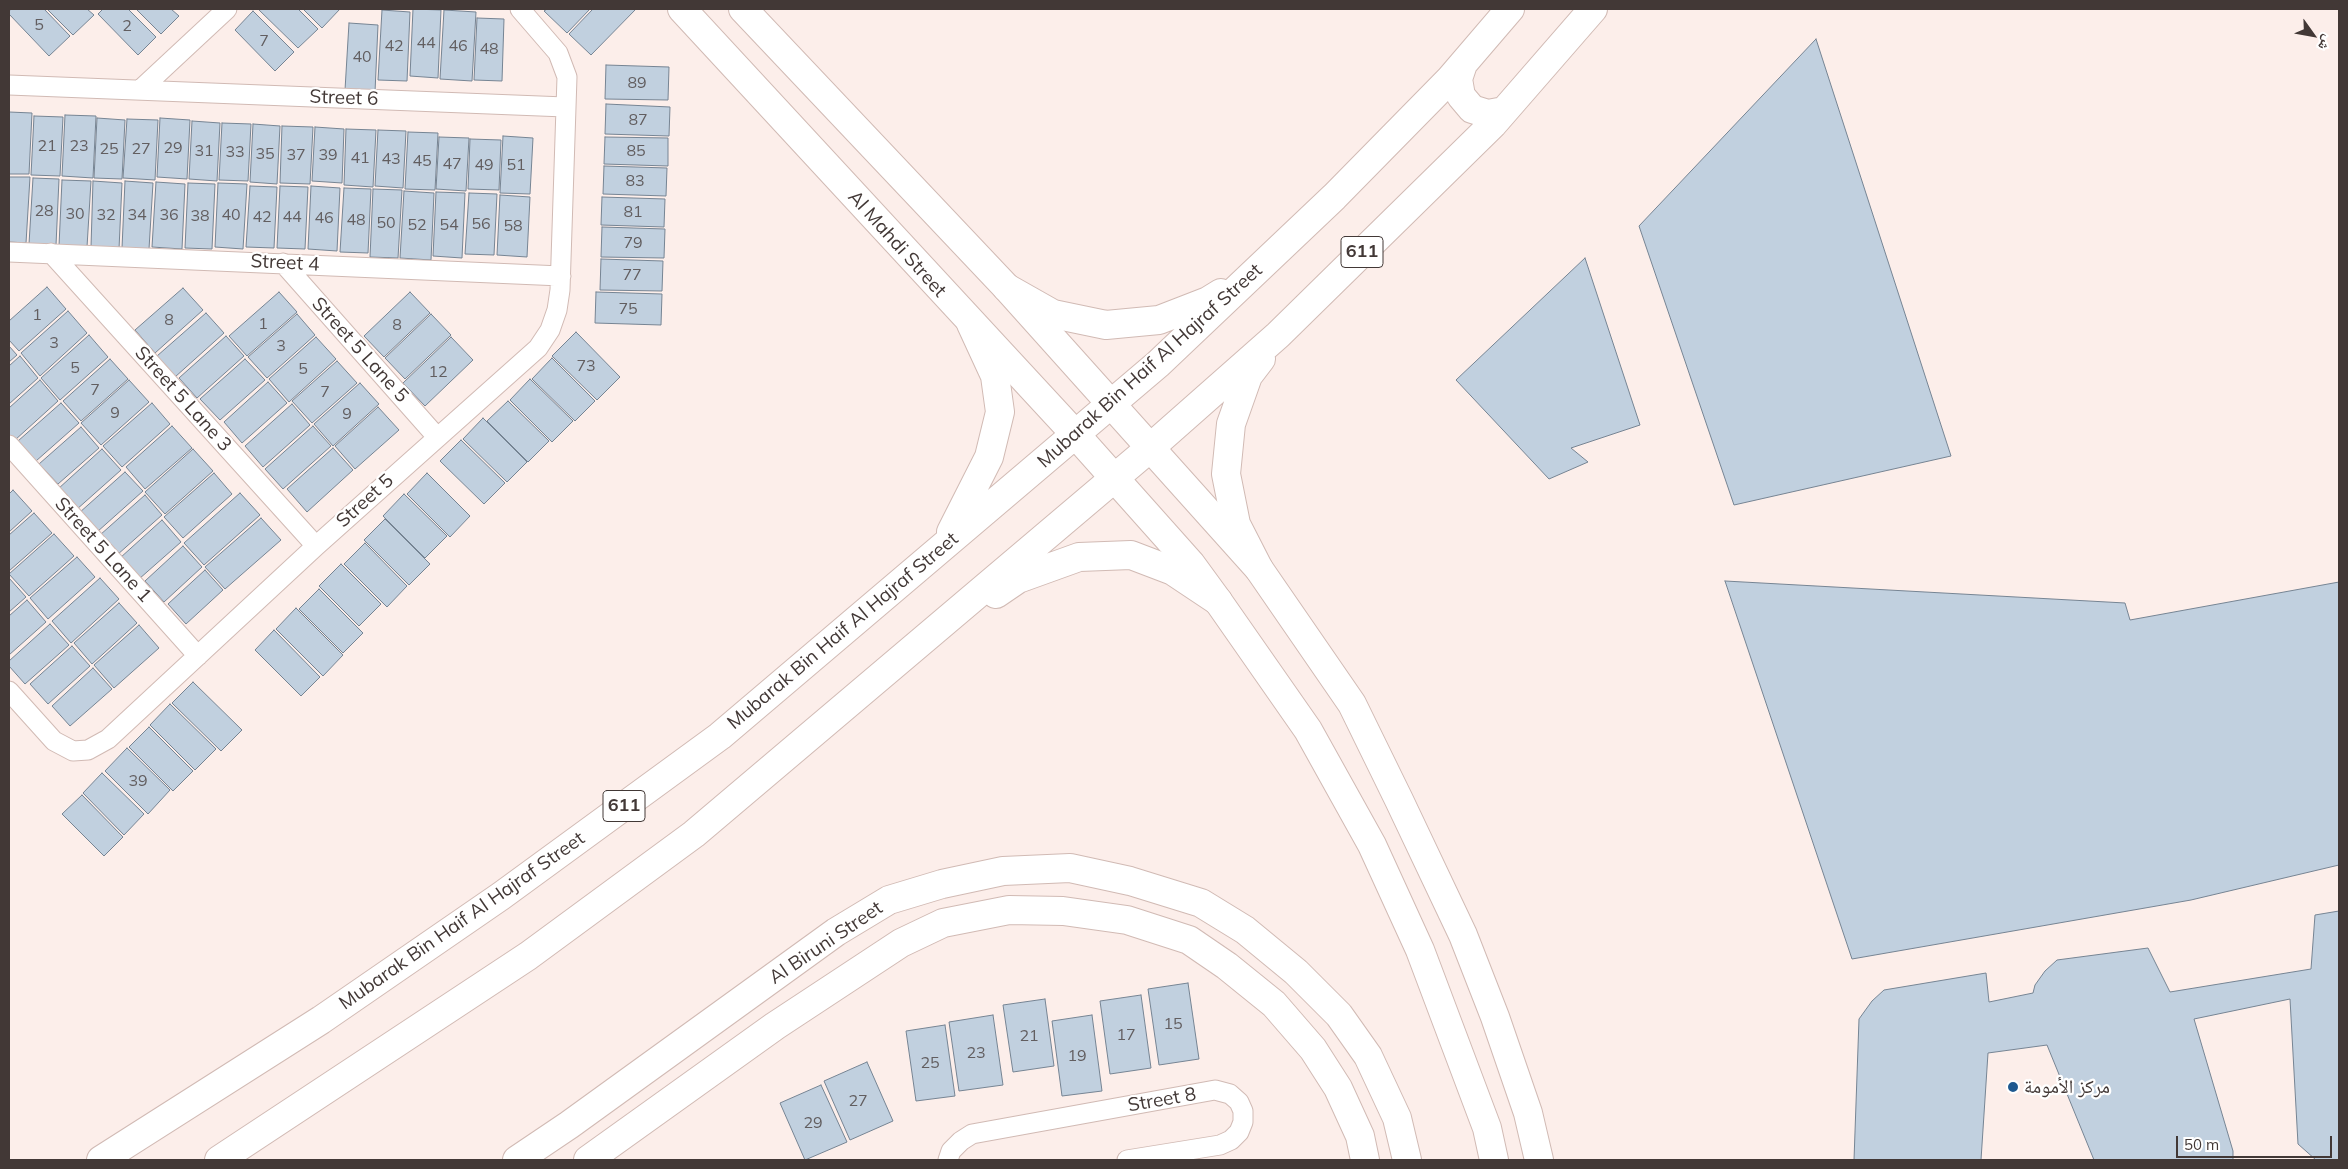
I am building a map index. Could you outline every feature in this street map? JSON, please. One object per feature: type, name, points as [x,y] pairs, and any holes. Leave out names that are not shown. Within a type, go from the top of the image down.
[{"type":"main road","name":"Al Mahdi Street","points":[[682,9],[971,324],[1076,435],[1191,564],[1218,601],[1308,730],[1372,845],[1424,959],[1487,1128],[1494,1160]]},
{"type":"main road","points":[[743,9],[1007,288],[1259,569],[1352,704],[1463,935],[1528,1114],[1539,1160]]},
{"type":"main road","name":"Mubarak Bin Haif Al Hajraf Street","points":[[101,1160],[321,1020],[517,885],[720,736],[946,542],[1111,405],[1258,270],[1334,197],[1463,64],[1510,9]]},
{"type":"main road","name":"611","points":[[219,1160],[359,1070],[536,950],[694,834],[1150,448],[1278,335],[1504,111],[1593,9]]},
{"type":"main road","points":[[1463,64],[1458,79],[1461,96],[1472,108],[1488,114],[1504,111]]},
{"type":"main road","points":[[1007,288],[1053,314],[1106,325],[1159,320],[1208,301],[1258,270]]},
{"type":"main road","points":[[946,542],[989,457],[1000,412],[995,376],[971,324]]},
{"type":"main road","points":[[1259,569],[1236,524],[1226,474],[1230,424],[1248,376],[1278,335]]},
{"type":"main road","points":[[906,655],[1018,579],[1079,558],[1131,555],[1172,571],[1218,601]]},
{"type":"main road","name":"Al Biruni Street","points":[[536,1156],[569,1125],[836,932],[889,900],[942,884],[1003,870],[1070,868],[1130,881],[1202,903],[1244,930],[1296,972],[1339,1015],[1368,1056],[1397,1118],[1406,1160]]},
{"type":"main road","points":[[569,1125],[568,1140],[571,1146],[589,1160],[775,1026],[901,944],[942,923],[1009,910],[1063,912],[1127,920],[1189,940],[1227,966],[1274,1004],[1314,1049],[1338,1088],[1360,1136],[1365,1160]]},
{"type":"street","points":[[140,90],[227,9]]},
{"type":"street","points":[[520,9],[558,53],[567,77],[565,107]]},
{"type":"street","name":"Street 6","points":[[9,85],[565,107]]},
{"type":"street","name":"Street 5","points":[[9,692],[54,741],[72,751],[88,750],[108,740],[316,546],[538,348],[550,330],[557,310],[561,276],[565,107]]},
{"type":"street","name":"Street 4","points":[[9,252],[561,276]]},
{"type":"street","name":"Street 5 Lane 3","points":[[51,253],[316,546]]},
{"type":"street","name":"Street 5 Lane 5","points":[[283,263],[437,437]]},
{"type":"street","name":"Street 5 Lane 1","points":[[9,445],[198,656]]},
{"type":"street","name":"Street 8","points":[[948,1160],[951,1151],[961,1140],[972,1134],[1215,1090],[1230,1094],[1238,1102],[1242,1111],[1242,1122],[1240,1132],[1231,1140],[1220,1145],[1127,1160]]},
{"type":"building","points":[[10,9],[44,9],[70,36],[49,56],[9,14]]},
{"type":"building","points":[[47,9],[87,9],[94,15],[73,35]]},
{"type":"building","points":[[103,9],[128,9],[156,37],[138,55],[98,14]]},
{"type":"building","points":[[136,9],[171,9],[179,16],[161,34]]},
{"type":"building","points":[[258,9],[298,9],[318,29],[298,48]]},
{"type":"building","points":[[303,9],[340,9],[322,28]]},
{"type":"building","points":[[413,9],[441,10],[438,78],[410,76]]},
{"type":"building","points":[[547,9],[590,9],[567,33],[544,11]]},
{"type":"building","points":[[593,9],[636,9],[591,55],[569,34]]},
{"type":"building","points":[[382,10],[410,12],[407,81],[378,80]]},
{"type":"building","points":[[444,10],[476,12],[472,81],[440,79]]},
{"type":"building","points":[[253,11],[294,52],[275,71],[235,30]]},
{"type":"building","points":[[477,18],[504,19],[502,81],[474,80]]},
{"type":"building","points":[[349,23],[378,25],[375,92],[345,90]]},
{"type":"building","points":[[1816,39],[1951,456],[1734,505],[1639,226]]},
{"type":"building","points":[[606,65],[669,67],[668,100],[605,99]]},
{"type":"building","points":[[606,104],[670,107],[669,136],[605,134]]},
{"type":"building","points":[[9,112],[32,113],[29,174],[9,174]]},
{"type":"building","points":[[65,115],[96,116],[93,178],[62,176]]},
{"type":"building","points":[[34,116],[63,117],[60,176],[31,175]]},
{"type":"building","points":[[97,118],[125,120],[122,179],[94,178]]},
{"type":"building","points":[[160,118],[190,120],[187,179],[157,177]]},
{"type":"building","points":[[127,119],[158,120],[155,180],[123,178]]},
{"type":"building","points":[[192,121],[220,123],[217,181],[189,179]]},
{"type":"building","points":[[222,123],[251,124],[248,181],[219,180]]},
{"type":"building","points":[[253,124],[280,126],[277,184],[250,182]]},
{"type":"building","points":[[282,126],[313,127],[310,184],[280,183]]},
{"type":"building","points":[[315,127],[344,129],[342,183],[312,181]]},
{"type":"building","points":[[346,129],[376,130],[373,187],[344,185]]},
{"type":"building","points":[[378,130],[406,131],[403,188],[375,186]]},
{"type":"building","points":[[408,132],[438,133],[435,190],[405,189]]},
{"type":"building","points":[[503,136],[533,138],[530,194],[500,193]]},
{"type":"building","points":[[439,137],[469,138],[466,191],[436,189]]},
{"type":"building","points":[[605,137],[668,138],[668,166],[604,164]]},
{"type":"building","points":[[470,139],[501,140],[499,190],[468,189]]},
{"type":"building","points":[[604,166],[667,168],[666,196],[603,194]]},
{"type":"building","points":[[9,177],[30,177],[26,243],[9,242]]},
{"type":"building","points":[[33,178],[59,179],[56,245],[29,244]]},
{"type":"building","points":[[62,180],[91,181],[87,247],[59,246]]},
{"type":"building","points":[[93,181],[122,183],[119,249],[91,247]]},
{"type":"building","points":[[125,181],[153,183],[149,249],[122,248]]},
{"type":"building","points":[[156,182],[185,184],[182,249],[152,247]]},
{"type":"building","points":[[188,183],[215,184],[212,249],[185,248]]},
{"type":"building","points":[[218,183],[247,184],[243,249],[215,247]]},
{"type":"building","points":[[250,186],[277,187],[274,248],[246,247]]},
{"type":"building","points":[[280,186],[308,187],[305,249],[277,248]]},
{"type":"building","points":[[311,186],[340,188],[337,251],[308,249]]},
{"type":"building","points":[[344,188],[371,189],[368,253],[340,252]]},
{"type":"building","points":[[373,189],[402,190],[398,258],[370,257]]},
{"type":"building","points":[[404,191],[434,193],[431,260],[400,258]]},
{"type":"building","points":[[436,192],[465,193],[462,258],[433,256]]},
{"type":"building","points":[[469,193],[497,194],[494,255],[465,254]]},
{"type":"building","points":[[500,195],[530,197],[527,257],[497,255]]},
{"type":"building","points":[[602,197],[665,199],[664,227],[601,225]]},
{"type":"building","points":[[602,227],[665,229],[664,258],[601,257]]},
{"type":"building","points":[[1585,258],[1640,425],[1571,448],[1588,462],[1549,479],[1456,380]]},
{"type":"building","points":[[601,259],[663,261],[662,291],[600,290]]},
{"type":"building","points":[[47,287],[66,309],[19,351],[9,340],[9,321]]},
{"type":"building","points":[[183,288],[203,310],[155,353],[135,330]]},
{"type":"building","points":[[279,292],[297,312],[247,356],[229,336]]},
{"type":"building","points":[[410,292],[430,313],[384,357],[364,336]]},
{"type":"building","points":[[596,292],[662,294],[661,325],[595,323]]},
{"type":"building","points":[[68,311],[87,333],[40,376],[21,353]]},
{"type":"building","points":[[206,313],[224,333],[175,377],[157,356]]},
{"type":"building","points":[[297,314],[315,335],[267,378],[248,357]]},
{"type":"building","points":[[431,314],[451,335],[405,379],[385,358]]},
{"type":"building","points":[[576,332],[620,377],[597,400],[552,356]]},
{"type":"building","points":[[89,335],[108,357],[60,400],[41,378]]},
{"type":"building","points":[[226,336],[244,356],[197,398],[179,378]]},
{"type":"building","points":[[316,337],[336,359],[289,402],[269,379]]},
{"type":"building","points":[[451,337],[473,360],[425,406],[403,383]]},
{"type":"building","points":[[9,346],[17,355],[9,362]]},
{"type":"building","points":[[20,356],[38,378],[9,404],[9,366]]},
{"type":"building","points":[[552,358],[595,401],[575,421],[532,379]]},
{"type":"building","points":[[110,359],[128,379],[81,421],[63,401]]},
{"type":"building","points":[[245,359],[265,380],[220,420],[200,399]]},
{"type":"building","points":[[337,361],[357,383],[312,423],[292,401]]},
{"type":"building","points":[[530,379],[573,421],[552,442],[510,400]]},
{"type":"building","points":[[40,380],[58,401],[15,440],[9,434],[9,408]]},
{"type":"building","points":[[129,380],[149,402],[101,445],[81,423]]},
{"type":"building","points":[[268,382],[287,403],[242,443],[224,422]]},
{"type":"building","points":[[360,383],[379,404],[333,446],[314,424]]},
{"type":"building","points":[[508,401],[549,441],[528,462],[487,421]]},
{"type":"building","points":[[61,403],[79,423],[36,461],[18,441]]},
{"type":"building","points":[[152,403],[170,424],[122,467],[103,446]]},
{"type":"building","points":[[292,404],[310,425],[263,467],[245,446]]},
{"type":"building","points":[[378,407],[399,430],[355,469],[335,446]]},
{"type":"building","points":[[483,418],[527,462],[507,482],[463,439]]},
{"type":"building","points":[[172,426],[192,448],[145,489],[126,467]]},
{"type":"building","points":[[313,426],[331,446],[283,489],[265,469]]},
{"type":"building","points":[[81,427],[99,448],[58,484],[39,464]]},
{"type":"building","points":[[461,440],[505,483],[484,504],[440,461]]},
{"type":"building","points":[[333,448],[353,470],[307,512],[287,489]]},
{"type":"building","points":[[102,449],[121,470],[76,510],[58,489]]},
{"type":"building","points":[[193,449],[213,471],[165,514],[145,492]]},
{"type":"building","points":[[125,472],[143,491],[97,532],[79,513]]},
{"type":"building","points":[[214,473],[232,494],[183,538],[164,517]]},
{"type":"building","points":[[427,473],[470,516],[450,537],[407,494]]},
{"type":"building","points":[[13,490],[32,511],[9,532],[9,494]]},
{"type":"building","points":[[240,493],[260,515],[204,565],[184,543]]},
{"type":"building","points":[[404,494],[447,536],[425,558],[383,516]]},
{"type":"building","points":[[145,495],[162,515],[117,555],[100,535]]},
{"type":"building","points":[[34,513],[52,533],[9,571],[9,535]]},
{"type":"building","points":[[261,518],[281,540],[225,589],[205,567]]},
{"type":"building","points":[[385,519],[430,564],[409,585],[364,540]]},
{"type":"building","points":[[162,520],[181,542],[139,579],[120,558]]},
{"type":"building","points":[[54,534],[74,556],[29,596],[9,574]]},
{"type":"building","points":[[365,543],[407,586],[387,607],[344,564]]},
{"type":"building","points":[[183,546],[202,567],[164,602],[145,581]]},
{"type":"building","points":[[77,557],[95,577],[48,619],[30,598]]},
{"type":"building","points":[[341,564],[381,604],[359,626],[319,586]]},
{"type":"building","points":[[205,570],[223,590],[186,624],[168,604]]},
{"type":"building","points":[[9,578],[26,597],[9,612]]},
{"type":"building","points":[[100,578],[119,599],[71,643],[52,621]]},
{"type":"building","points":[[1725,581],[2125,603],[2130,620],[2339,582],[2339,865],[2191,900],[1852,959]]},
{"type":"building","points":[[319,589],[363,633],[343,653],[299,609]]},
{"type":"building","points":[[27,600],[46,622],[9,655],[9,616]]},
{"type":"building","points":[[119,603],[137,623],[92,664],[74,643]]},
{"type":"building","points":[[296,608],[343,655],[323,676],[276,629]]},
{"type":"building","points":[[50,624],[69,645],[25,684],[9,666],[9,661]]},
{"type":"building","points":[[139,625],[159,648],[114,688],[94,665]]},
{"type":"building","points":[[274,630],[320,677],[301,696],[255,650]]},
{"type":"building","points":[[72,646],[90,666],[48,704],[30,684]]},
{"type":"building","points":[[93,668],[112,689],[70,726],[52,706]]},
{"type":"building","points":[[193,682],[242,730],[221,751],[172,703]]},
{"type":"building","points":[[170,704],[216,749],[195,770],[150,725]]},
{"type":"building","points":[[149,727],[193,771],[173,791],[129,747]]},
{"type":"building","points":[[127,748],[170,790],[148,814],[105,771]]},
{"type":"building","points":[[102,773],[144,814],[124,835],[83,793]]},
{"type":"building","points":[[82,795],[123,837],[104,856],[62,814]]},
{"type":"building","points":[[2339,911],[2339,1160],[2316,1160],[2298,1144],[2290,999],[2194,1019],[2233,1151],[2233,1160],[2094,1160],[2047,1045],[1988,1053],[1981,1160],[1854,1160],[1859,1019],[1872,1001],[1884,990],[1986,973],[1989,1002],[2033,993],[2035,985],[2045,971],[2057,960],[2148,948],[2170,992],[2311,969],[2315,915]]},
{"type":"building","points":[[1188,983],[1199,1059],[1159,1065],[1148,989]]},
{"type":"building","points":[[1141,995],[1151,1068],[1110,1074],[1100,1001]]},
{"type":"building","points":[[1045,999],[1054,1066],[1013,1072],[1003,1005]]},
{"type":"building","points":[[993,1015],[1003,1085],[959,1091],[949,1022]]},
{"type":"building","points":[[1092,1015],[1102,1091],[1062,1096],[1052,1021]]},
{"type":"building","points":[[945,1025],[955,1096],[916,1101],[906,1031]]},
{"type":"building","points":[[867,1062],[893,1121],[850,1140],[824,1081]]},
{"type":"building","points":[[821,1085],[847,1142],[805,1160],[780,1103]]},
{"type":"place","name":"مركز الأمومة","points":[[2013,1087]]}]
